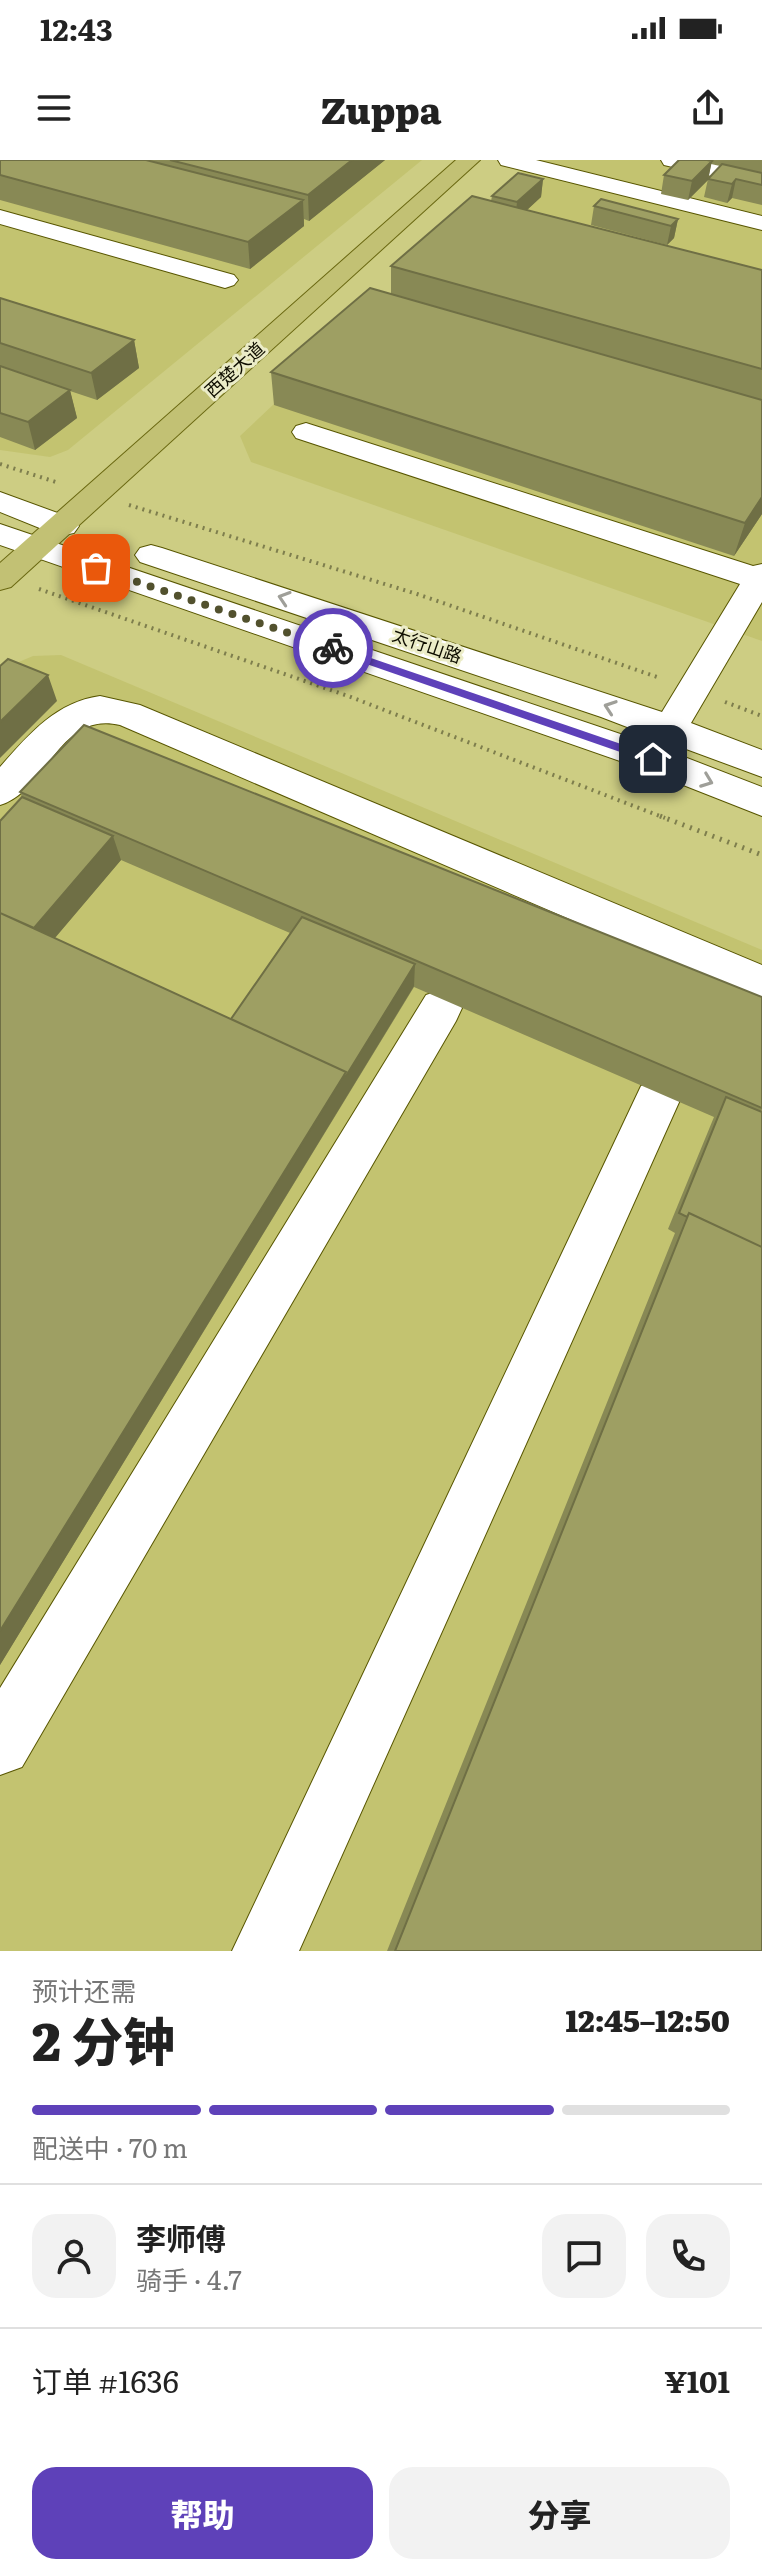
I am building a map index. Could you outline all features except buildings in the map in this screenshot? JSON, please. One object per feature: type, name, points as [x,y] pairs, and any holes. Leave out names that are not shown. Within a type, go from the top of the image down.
[{"type":"main road","name":"西楚大道","points":[[2,578],[469,160]]},
{"type":"street","points":[[509,160],[762,223]]},
{"type":"street","points":[[672,160],[762,181]]},
{"type":"street","points":[[0,217],[225,280]]},
{"type":"street","points":[[720,236],[737,217]]},
{"type":"street","points":[[306,432],[761,578],[662,744]]},
{"type":"street","name":"太行山路","points":[[0,501],[49,536]]},
{"type":"street","name":"太行山路","points":[[0,534],[49,536],[662,744],[762,764]]},
{"type":"street","points":[[0,791],[63,724],[79,714],[98,709],[127,714],[762,984]]},
{"type":"street","name":"太行山路","points":[[662,744],[762,802]]},
{"type":"street","points":[[0,1745],[441,1008]]},
{"type":"street","points":[[265,1951],[657,1100]]},
{"type":"path","points":[[0,464],[403,589],[762,716]]},
{"type":"path","points":[[2,578],[348,696],[762,855]]},
{"type":"shaded area","points":[[0,160],[422,160],[68,450],[50,457],[0,450]]},
{"type":"shaded area","points":[[534,160],[762,160],[762,641],[251,462],[240,436]]},
{"type":"shaded area","points":[[61,655],[762,950],[762,1951],[0,1951],[0,670],[33,656]]},
{"type":"way so far","points":[[96,568],[333,648]]},
{"type":"route","points":[[333,648],[653,759]]}]
